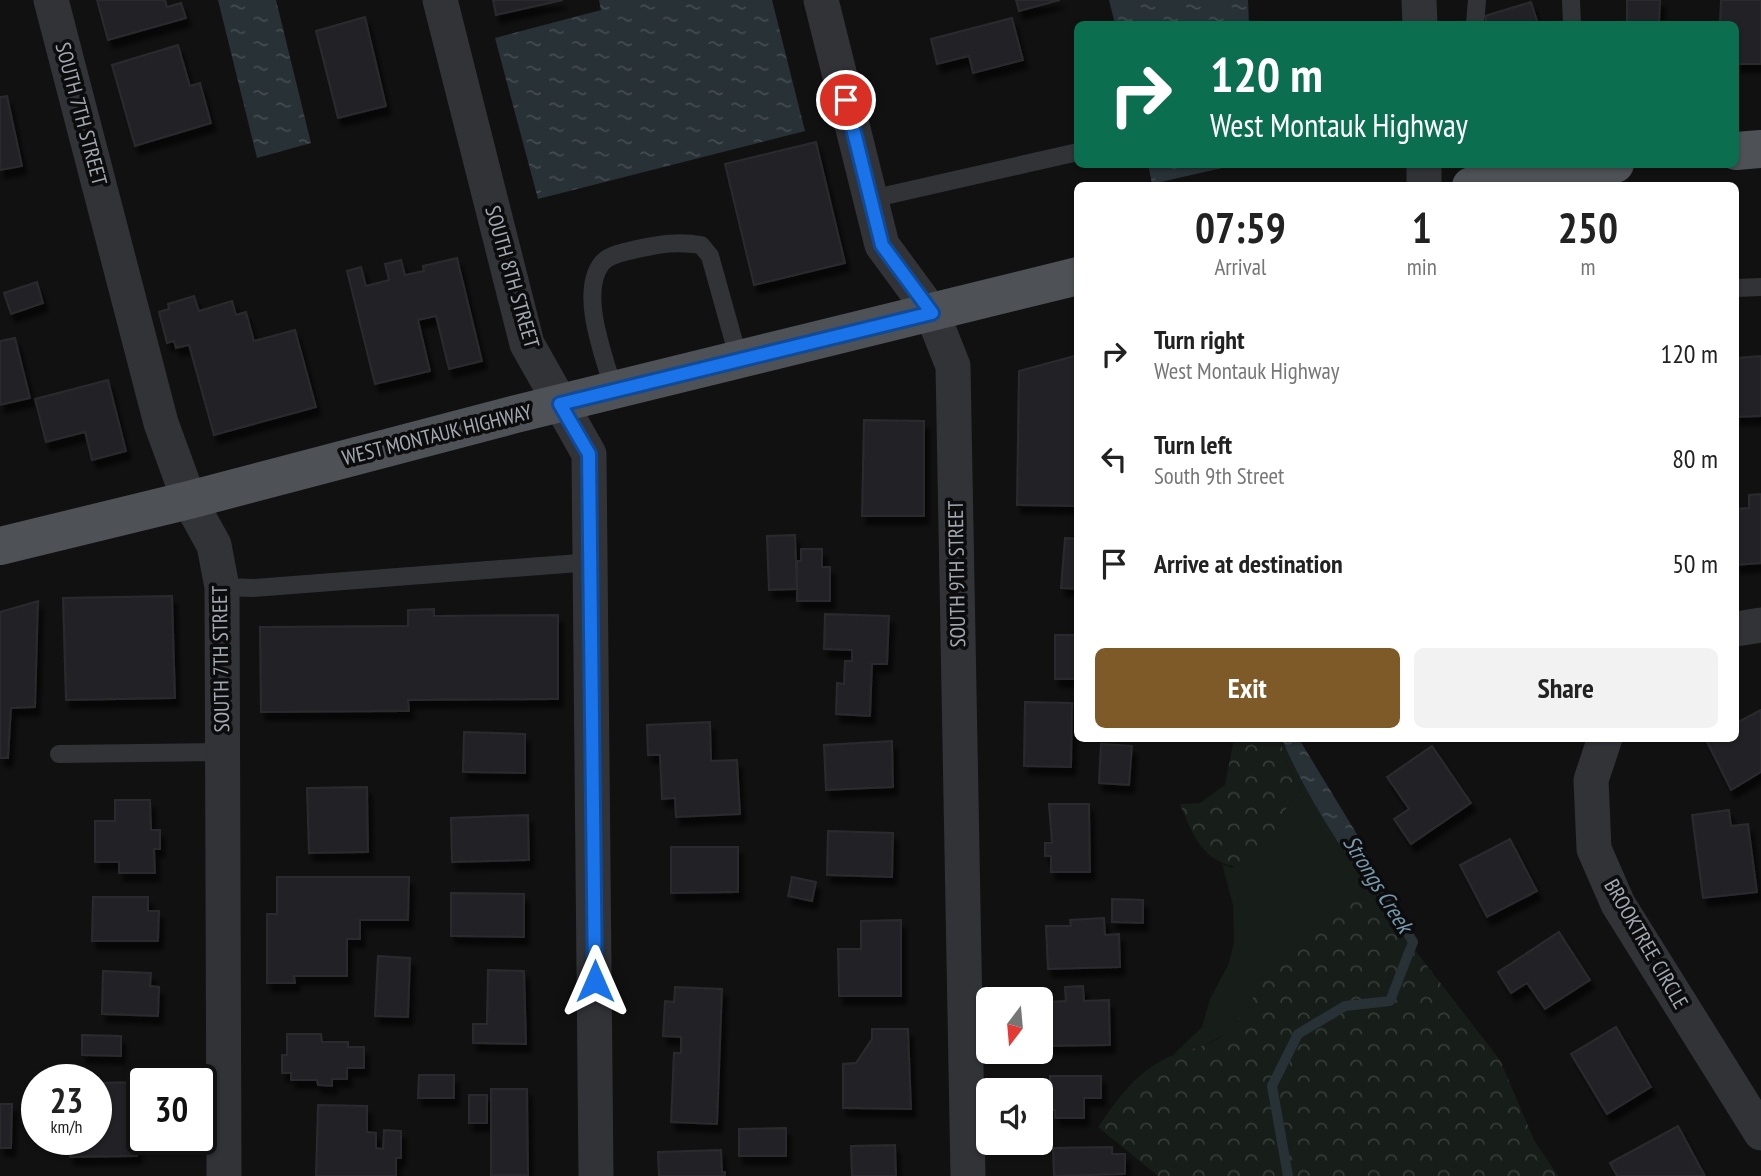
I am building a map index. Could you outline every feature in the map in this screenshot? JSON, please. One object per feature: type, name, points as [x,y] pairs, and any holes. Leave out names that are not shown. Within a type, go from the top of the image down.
[{"type":"main road","points":[[1739,151],[1761,149]]},
{"type":"main road","points":[[1489,177],[1578,168]]},
{"type":"main road","name":"WEST MONTAUK HIGHWAY","points":[[0,546],[1074,277]]},
{"type":"street","name":"SOUTH 7TH STREET","points":[[51,0],[161,423],[189,500],[214,545],[222,587],[224,1176]]},
{"type":"street","name":"SOUTH 8TH STREET","points":[[440,0],[527,344],[589,454],[596,1176]]},
{"type":"street","name":"SOUTH 9TH STREET","points":[[821,0],[882,245],[932,313],[953,366],[968,1176]]},
{"type":"street","points":[[1419,0],[1420,21]]},
{"type":"street","points":[[1739,629],[1761,625]]},
{"type":"street","name":"BROOKTREE CIRCLE","points":[[1604,742],[1591,780],[1594,849],[1618,904],[1761,1133]]},
{"type":"lane","points":[[1475,21],[1477,0]]},
{"type":"lane","points":[[1571,0],[1572,21]]},
{"type":"lane","points":[[871,199],[1074,153]]},
{"type":"lane","points":[[614,391],[593,312],[593,287],[602,263],[617,254],[677,240],[701,244],[710,256],[739,360]]},
{"type":"lane","points":[[1739,288],[1761,287]]},
{"type":"lane","points":[[222,587],[253,588],[592,562]]},
{"type":"lane","points":[[58,754],[222,752]]},
{"type":"green space","points":[[1233,742],[1280,742],[1293,778],[1300,786],[1299,795],[1287,807],[1267,852],[1251,868],[1223,863],[1204,850],[1191,830],[1180,804],[1200,803],[1225,785]]},
{"type":"green space","points":[[1280,742],[1283,742],[1300,779],[1323,817],[1373,891],[1400,924],[1406,937],[1387,914],[1261,986],[1241,1019],[1225,1034],[1205,1045],[1173,1055],[1202,1027],[1210,999],[1229,963],[1234,942],[1233,905],[1222,864],[1232,868],[1278,826],[1287,807],[1299,795],[1300,786],[1293,778]]},
{"type":"green space","points":[[1352,902],[1371,902],[1387,914],[1500,1060],[1534,1140],[1558,1176],[1158,1176],[1098,1127],[1122,1094],[1150,1068],[1174,1055],[1209,1043],[1228,1031],[1301,936],[1325,916]]},
{"type":"water","points":[[218,0],[276,0],[311,143],[257,158]]},
{"type":"water","points":[[599,0],[772,0],[805,131],[538,199],[495,38],[601,10]]},
{"type":"water","points":[[1109,0],[1248,0],[1249,21],[1114,21]]},
{"type":"water","points":[[1149,168],[1222,168],[1161,182],[1152,182]]},
{"type":"water","points":[[1283,742],[1301,742],[1358,836],[1403,923],[1369,886],[1352,862],[1318,810]]},
{"type":"building","points":[[97,0],[165,0],[167,7],[181,3],[186,18],[108,40]]},
{"type":"building","points":[[493,0],[563,0],[496,15]]},
{"type":"building","points":[[1016,0],[1060,0],[1019,11]]},
{"type":"building","points":[[1627,0],[1660,0],[1659,21],[1627,21]]},
{"type":"building","points":[[1721,0],[1761,0],[1761,64],[1739,64],[1739,21],[1720,21]]},
{"type":"building","points":[[1531,2],[1537,21],[1486,21],[1485,16]]},
{"type":"building","points":[[365,17],[386,106],[338,118],[316,31]]},
{"type":"building","points":[[1012,18],[1023,60],[973,73],[969,56],[937,64],[931,39]]},
{"type":"building","points":[[178,45],[190,86],[200,83],[211,123],[135,146],[112,65]]},
{"type":"building","points":[[7,96],[22,166],[0,170],[0,97]]},
{"type":"building","points":[[816,142],[845,263],[754,285],[725,164]]},
{"type":"building","points":[[457,258],[482,361],[449,369],[436,316],[418,320],[430,371],[375,384],[347,271],[361,267],[366,286],[389,280],[385,264],[401,260],[405,275],[424,271],[423,266]]},
{"type":"building","points":[[37,282],[43,303],[11,314],[4,293]]},
{"type":"building","points":[[194,296],[199,311],[232,301],[236,315],[246,312],[254,341],[295,330],[316,407],[214,435],[189,345],[176,348],[174,341],[167,343],[159,312],[169,309],[168,304]]},
{"type":"building","points":[[15,338],[30,398],[0,405],[0,341]]},
{"type":"building","points":[[1074,356],[1074,506],[1017,505],[1019,371]]},
{"type":"building","points":[[1761,356],[1761,416],[1739,417],[1739,358]]},
{"type":"building","points":[[108,380],[126,451],[92,460],[85,432],[46,442],[35,399]]},
{"type":"building","points":[[864,420],[924,421],[924,516],[862,516]]},
{"type":"building","points":[[1761,494],[1761,563],[1739,565],[1739,509],[1749,508],[1749,495]]},
{"type":"building","points":[[795,535],[797,589],[769,590],[767,536]]},
{"type":"building","points":[[1065,538],[1074,539],[1074,589],[1061,588]]},
{"type":"building","points":[[801,549],[822,549],[822,567],[830,567],[830,601],[797,601],[797,561],[801,561]]},
{"type":"building","points":[[172,596],[175,698],[66,700],[63,598]]},
{"type":"building","points":[[38,601],[35,707],[11,708],[8,758],[0,758],[0,612]]},
{"type":"building","points":[[434,609],[434,616],[558,615],[558,699],[408,700],[409,711],[261,712],[260,627],[408,626],[408,610]]},
{"type":"building","points":[[825,614],[889,616],[887,664],[872,664],[870,716],[836,714],[837,683],[844,684],[845,661],[852,661],[852,650],[824,649]]},
{"type":"building","points":[[1055,635],[1074,635],[1074,679],[1055,679]]},
{"type":"building","points":[[1025,702],[1072,703],[1071,767],[1024,766]]},
{"type":"building","points":[[1761,710],[1761,772],[1731,790],[1707,742],[1739,742],[1739,721]]},
{"type":"building","points":[[710,722],[711,761],[737,760],[740,814],[676,817],[675,798],[662,799],[660,755],[648,755],[647,725]]},
{"type":"building","points":[[464,732],[525,734],[525,773],[463,772]]},
{"type":"building","points":[[892,741],[893,787],[826,790],[824,745]]},
{"type":"building","points":[[1101,744],[1132,746],[1129,785],[1099,783]]},
{"type":"building","points":[[1432,746],[1471,803],[1411,844],[1394,819],[1409,809],[1387,777]]},
{"type":"building","points":[[367,787],[368,852],[309,853],[307,788]]},
{"type":"building","points":[[115,800],[150,800],[151,830],[160,830],[160,849],[154,849],[155,873],[119,873],[119,862],[95,862],[95,821],[115,821]]},
{"type":"building","points":[[1049,804],[1089,804],[1090,872],[1051,872],[1051,856],[1045,856],[1045,843],[1052,843]]},
{"type":"building","points":[[1729,810],[1731,826],[1748,824],[1757,892],[1703,898],[1692,815]]},
{"type":"building","points":[[528,815],[529,860],[452,862],[451,818]]},
{"type":"building","points":[[828,831],[893,833],[892,877],[827,875]]},
{"type":"building","points":[[1510,839],[1537,891],[1487,917],[1460,865]]},
{"type":"building","points":[[671,847],[738,847],[738,892],[671,893]]},
{"type":"building","points":[[277,877],[409,877],[408,920],[360,920],[360,939],[347,939],[347,976],[294,976],[295,983],[267,983],[267,914],[277,914]]},
{"type":"building","points":[[792,877],[816,882],[812,901],[788,896]]},
{"type":"building","points":[[451,893],[524,894],[524,937],[451,936]]},
{"type":"building","points":[[93,897],[148,897],[148,911],[159,911],[158,941],[92,941]]},
{"type":"building","points":[[1112,899],[1143,900],[1143,923],[1112,922]]},
{"type":"building","points":[[1104,918],[1105,935],[1119,934],[1120,967],[1048,969],[1046,926],[1071,926],[1070,920]]},
{"type":"building","points":[[901,920],[901,996],[839,996],[838,949],[861,949],[861,921]]},
{"type":"building","points":[[1559,932],[1590,980],[1545,1009],[1527,983],[1511,993],[1498,972]]},
{"type":"building","points":[[378,956],[410,958],[408,1017],[375,1016]]},
{"type":"building","points":[[488,970],[524,971],[526,1044],[473,1043],[473,1024],[487,1024]]},
{"type":"building","points":[[103,971],[151,973],[150,986],[159,987],[158,1016],[102,1014]]},
{"type":"building","points":[[1083,986],[1084,1001],[1109,1000],[1110,1045],[1054,1046],[1054,1002],[1066,1001],[1065,987]]},
{"type":"building","points":[[675,987],[722,989],[717,1124],[671,1122],[674,1053],[681,1053],[681,1037],[663,1036],[665,1001],[674,1002]]},
{"type":"building","points":[[1616,1027],[1651,1087],[1607,1114],[1571,1054]]},
{"type":"building","points":[[872,1029],[908,1029],[911,1109],[843,1108],[843,1064],[856,1063],[872,1039]]},
{"type":"building","points":[[287,1034],[321,1034],[322,1042],[348,1042],[348,1047],[364,1047],[364,1068],[347,1068],[347,1079],[332,1079],[332,1086],[318,1085],[317,1080],[291,1080],[291,1073],[282,1073],[282,1055],[287,1055]]},
{"type":"building","points":[[82,1035],[121,1036],[121,1056],[82,1055]]},
{"type":"building","points":[[419,1075],[454,1075],[454,1098],[418,1098]]},
{"type":"building","points":[[1101,1076],[1101,1098],[1084,1098],[1084,1118],[1055,1118],[1053,1078],[1050,1078]]},
{"type":"building","points":[[126,1082],[126,1155],[137,1156],[70,1157],[112,1155],[112,1083]]},
{"type":"building","points":[[491,1089],[527,1089],[528,1175],[491,1175]]},
{"type":"building","points":[[469,1095],[487,1095],[487,1123],[469,1123]]},
{"type":"building","points":[[0,1104],[12,1104],[11,1148],[0,1148]]},
{"type":"building","points":[[318,1105],[367,1106],[367,1132],[376,1133],[376,1148],[383,1149],[384,1130],[401,1131],[401,1158],[396,1158],[396,1176],[316,1176]]},
{"type":"building","points":[[1678,1126],[1705,1176],[1617,1176],[1610,1163]]},
{"type":"building","points":[[786,1128],[786,1156],[739,1156],[739,1129]]},
{"type":"building","points":[[895,1145],[896,1176],[852,1176],[851,1146]]},
{"type":"building","points":[[1112,1147],[1112,1154],[1125,1154],[1125,1174],[1054,1176],[1053,1148]]},
{"type":"building","points":[[721,1150],[722,1172],[725,1172],[725,1176],[659,1176],[658,1152]]},
{"type":"waterway","name":"Strongs Creek","points":[[1288,1176],[1272,1086],[1298,1034],[1345,1006],[1390,1001],[1413,942],[1395,912]]},
{"type":"route","points":[[595,981],[589,454],[560,404],[932,313],[882,245],[846,100]]}]
